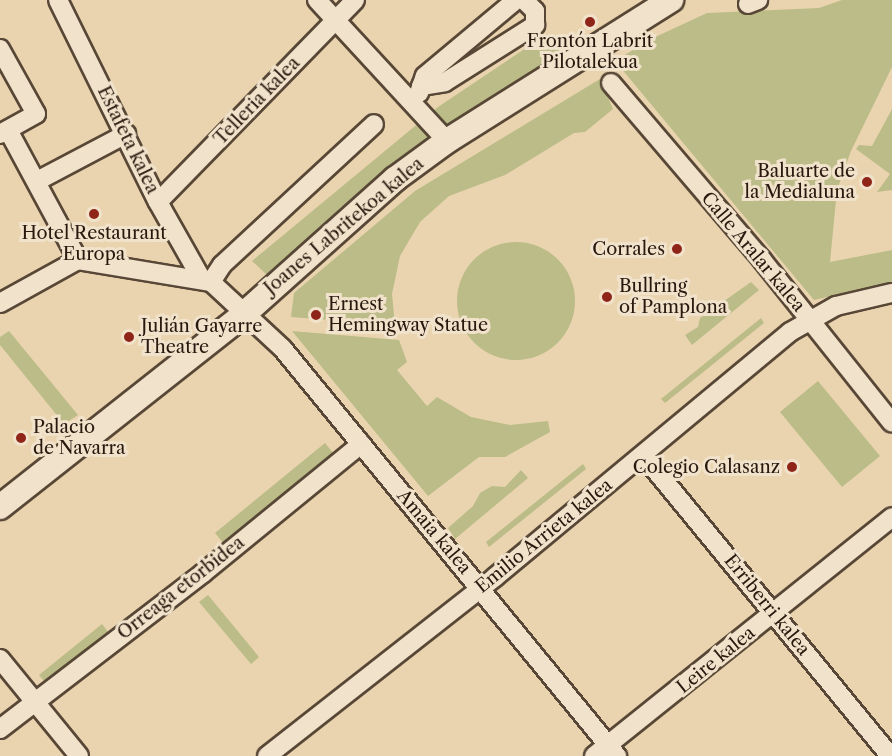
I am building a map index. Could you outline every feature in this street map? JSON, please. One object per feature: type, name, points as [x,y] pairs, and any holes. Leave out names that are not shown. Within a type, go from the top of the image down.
[{"type":"main road","name":"Joanes Labritekoa kalea","points":[[0,507],[244,314],[395,179],[447,141],[671,0]]},
{"type":"street","name":"Estafeta kalea","points":[[58,0],[158,202],[206,280],[244,314]]},
{"type":"street","points":[[317,0],[418,94],[447,141]]},
{"type":"street","name":"Telleria kalea","points":[[158,202],[355,0]]},
{"type":"street","points":[[418,94],[426,76],[516,0]]},
{"type":"street","points":[[418,94],[445,82],[535,26],[535,11],[524,0]]},
{"type":"street","points":[[0,49],[36,114],[4,132],[38,181],[78,260]]},
{"type":"street","name":"Calle Aralar kalea","points":[[611,82],[892,423]]},
{"type":"street","points":[[0,303],[78,260],[206,280],[374,124]]},
{"type":"street","points":[[38,181],[126,134]]},
{"type":"street","name":"Emilio Arrieta kalea","points":[[267,756],[676,430],[689,412],[810,321],[836,306],[892,294]]},
{"type":"street","name":"Amaia kalea","points":[[244,314],[283,349],[480,588],[607,752]]},
{"type":"street","name":"Orreaga etorbidea","points":[[0,729],[203,573],[361,444]]},
{"type":"street","name":"Erriberri kalea","points":[[643,455],[890,756]]},
{"type":"street","name":"Leire kalea","points":[[607,752],[892,517]]},
{"type":"street","points":[[0,659],[79,756]]},
{"type":"green space","points":[[842,0],[892,0],[892,67],[851,151],[837,190],[830,262],[892,250],[892,283],[814,300],[615,61],[651,39],[707,13],[819,8]]},
{"type":"green space","points":[[547,34],[563,51],[434,136],[267,275],[252,261],[438,107]]},
{"type":"green space","points":[[600,79],[613,109],[585,132],[574,133],[505,175],[449,196],[420,222],[400,256],[392,294],[395,325],[291,317],[294,293],[415,191]]},
{"type":"green space","points":[[892,109],[892,190],[877,192],[890,174],[856,149],[859,145],[872,146]]},
{"type":"green space","points":[[516,242],[539,247],[558,259],[570,278],[575,301],[570,324],[558,343],[539,355],[516,360],[493,355],[474,343],[462,324],[457,301],[462,278],[474,259],[493,247]]},
{"type":"green space","points":[[751,282],[759,290],[692,345],[685,335],[698,327],[700,318]]},
{"type":"green space","points":[[761,318],[764,323],[665,403],[661,399]]},
{"type":"green space","points":[[9,331],[78,415],[64,424],[0,345],[0,337]]},
{"type":"green space","points":[[292,331],[399,340],[407,362],[397,370],[427,406],[437,397],[471,417],[510,425],[548,421],[550,432],[505,457],[479,457],[428,496]]},
{"type":"green space","points":[[818,381],[880,456],[842,487],[780,412]]},
{"type":"green space","points":[[325,443],[338,459],[228,549],[215,533]]},
{"type":"green space","points":[[583,464],[586,469],[489,547],[486,542]]},
{"type":"green space","points":[[521,470],[528,478],[455,539],[448,528],[473,506],[480,493],[492,486],[505,487]]},
{"type":"green space","points":[[208,595],[259,657],[251,664],[199,602]]},
{"type":"green space","points":[[102,624],[112,637],[49,687],[39,675]]},
{"type":"place","name":"Frontón Labrit Pilotalekua","points":[[590,22]]},
{"type":"place","name":"Baluarte de la Medialuna","points":[[867,182]]},
{"type":"place","name":"Hotel Restaurant Europa","points":[[94,214]]},
{"type":"place","name":"Corrales","points":[[677,249]]},
{"type":"place","name":"Bullring of Pamplona","points":[[607,297]]},
{"type":"place","name":"Ernest Hemingway Statue","points":[[316,315]]},
{"type":"place","name":"Julián Gayarre Theatre","points":[[129,337]]},
{"type":"place","name":"Palacio de Navarra","points":[[21,438]]},
{"type":"place","name":"Colegio Calasanz","points":[[792,467]]}]
